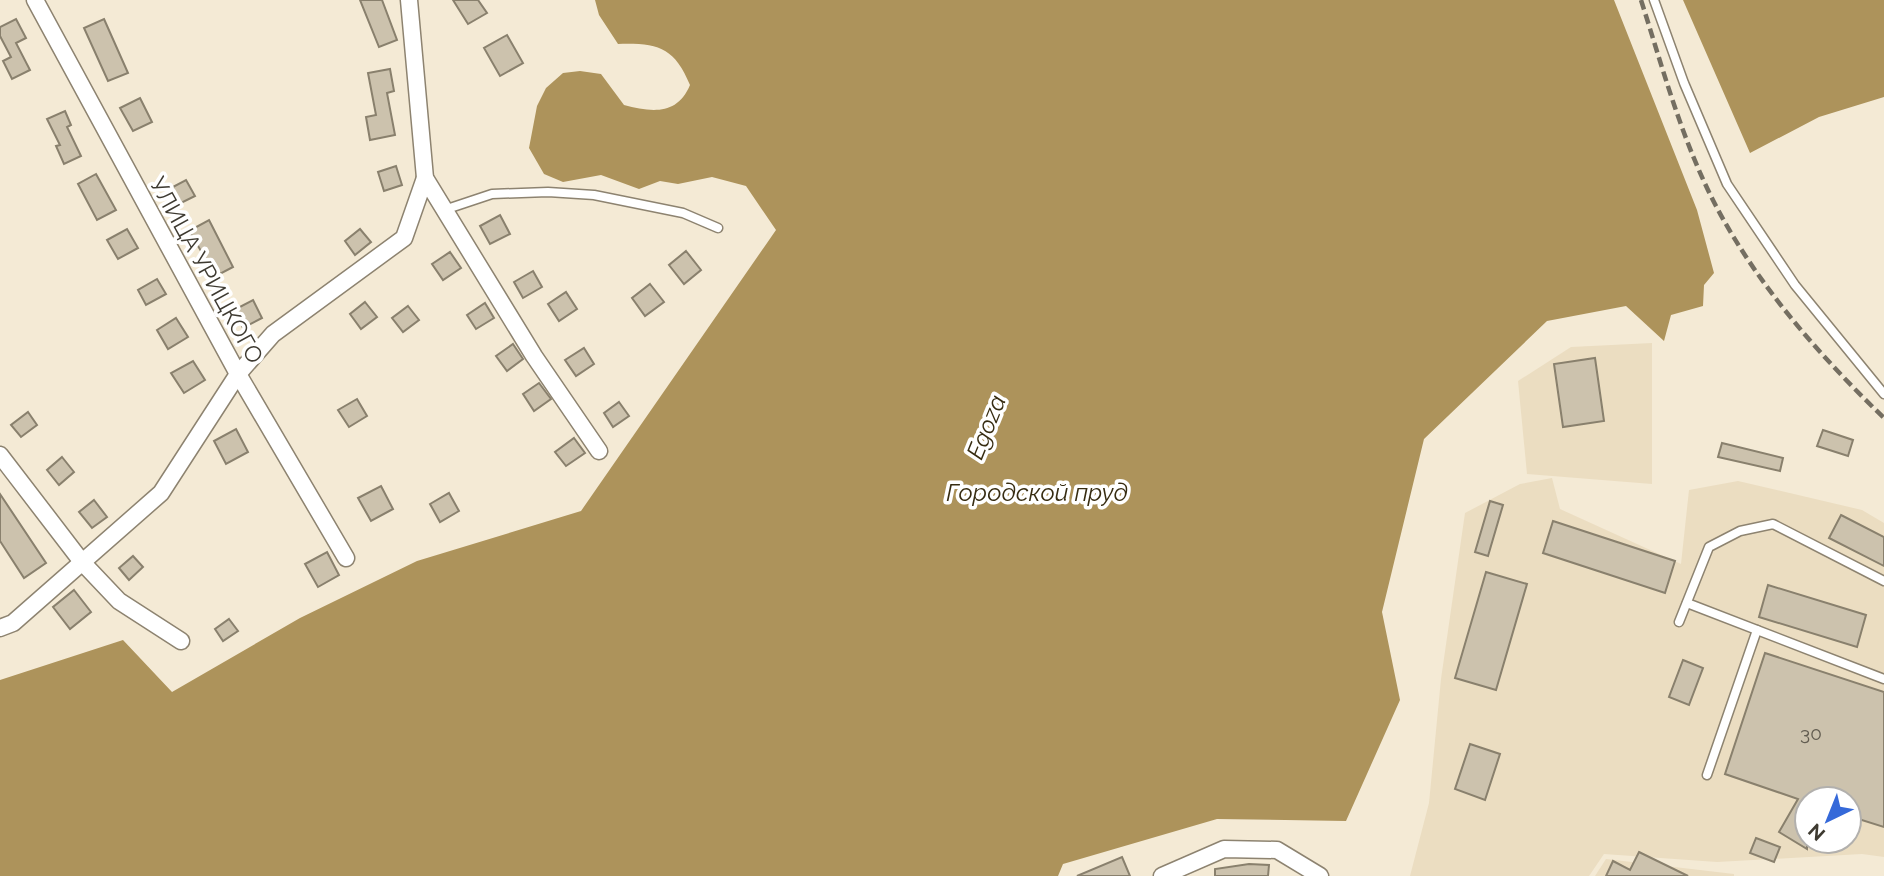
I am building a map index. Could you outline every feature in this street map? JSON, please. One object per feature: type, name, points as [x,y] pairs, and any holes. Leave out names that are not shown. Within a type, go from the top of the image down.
[{"type":"street","name":"УЛИЦА УРИЦКОГО","points":[[35,0],[238,374],[346,558]]},
{"type":"street","points":[[0,628],[13,623],[161,493],[238,374],[272,334],[404,238],[425,178],[409,0]]},
{"type":"street","points":[[425,178],[534,356],[599,451]]},
{"type":"street","points":[[0,455],[82,562],[119,601],[181,641]]},
{"type":"street","points":[[1162,876],[1224,849],[1277,850],[1320,876]]},
{"type":"lane","points":[[1654,0],[1684,83],[1727,184],[1796,285],[1884,394]]},
{"type":"lane","points":[[444,210],[492,194],[571,193],[683,213],[718,228]]},
{"type":"lane","points":[[1679,622],[1709,547],[1740,531],[1773,524],[1884,581]]},
{"type":"lane","points":[[1686,603],[1884,678]]},
{"type":"lane","points":[[1707,775],[1757,630]]},
{"type":"shaded area","points":[[1652,343],[1652,484],[1527,474],[1518,381],[1571,347]]},
{"type":"shaded area","points":[[1552,478],[1560,509],[1681,564],[1689,490],[1738,481],[1862,510],[1884,523],[1884,857],[1863,854],[1863,785],[1793,785],[1793,855],[1844,855],[1717,862],[1604,854],[1589,876],[1410,876],[1429,803],[1441,679],[1465,513],[1520,484]]},
{"type":"shaded area","points":[[1606,859],[1734,874],[1734,876],[1595,876]]},
{"type":"water","name":"Городской пруд","points":[[595,0],[1614,0],[1697,210],[1714,273],[1704,285],[1703,306],[1671,315],[1664,341],[1626,306],[1547,321],[1424,439],[1382,612],[1400,700],[1346,821],[1217,819],[1063,864],[1058,876],[0,876],[0,680],[123,640],[172,692],[300,618],[417,561],[581,511],[776,230],[746,186],[712,177],[678,184],[660,181],[639,189],[601,175],[563,182],[544,174],[529,148],[537,106],[546,88],[563,73],[580,71],[601,74],[624,105],[653,110],[671,107],[685,95],[690,85],[678,62],[663,50],[644,45],[618,44],[599,15]]},
{"type":"water","points":[[1683,0],[1884,0],[1884,97],[1819,117],[1750,153]]},
{"type":"building","points":[[360,0],[382,0],[397,40],[379,47]]},
{"type":"building","points":[[453,0],[478,0],[487,13],[468,24]]},
{"type":"building","points":[[16,19],[26,38],[16,43],[30,70],[12,79],[3,61],[11,57],[0,36],[0,27]]},
{"type":"building","points":[[104,19],[128,73],[108,81],[84,28]]},
{"type":"building","points":[[507,35],[523,63],[500,76],[484,48]]},
{"type":"building","points":[[390,69],[394,91],[387,93],[395,135],[370,140],[366,117],[376,115],[368,73]]},
{"type":"building","points":[[140,98],[152,122],[133,131],[120,108]]},
{"type":"building","points":[[65,111],[71,125],[67,127],[81,156],[64,164],[56,146],[60,145],[47,119]]},
{"type":"building","points":[[396,166],[402,185],[384,191],[378,172]]},
{"type":"building","points":[[96,174],[116,210],[97,220],[78,184]]},
{"type":"building","points":[[186,180],[195,196],[179,204],[171,188]]},
{"type":"building","points":[[500,215],[510,234],[490,244],[480,226]]},
{"type":"building","points":[[209,220],[233,267],[216,276],[189,231]]},
{"type":"building","points":[[127,229],[138,248],[118,259],[107,240]]},
{"type":"building","points":[[360,229],[371,242],[355,255],[345,241]]},
{"type":"building","points":[[686,251],[701,270],[684,284],[669,265]]},
{"type":"building","points":[[450,252],[461,268],[443,280],[432,264]]},
{"type":"building","points":[[533,271],[542,287],[523,298],[514,282]]},
{"type":"building","points":[[157,279],[166,294],[146,305],[138,290]]},
{"type":"building","points":[[650,284],[664,302],[645,316],[632,298]]},
{"type":"building","points":[[566,292],[577,309],[559,321],[548,304]]},
{"type":"building","points":[[253,300],[262,318],[243,328],[234,310]]},
{"type":"building","points":[[365,302],[377,317],[361,329],[350,314]]},
{"type":"building","points":[[485,303],[494,318],[476,329],[467,315]]},
{"type":"building","points":[[408,306],[419,320],[403,332],[392,318]]},
{"type":"building","points":[[176,318],[188,337],[168,349],[157,330]]},
{"type":"building","points":[[513,344],[523,359],[507,371],[496,356]]},
{"type":"building","points":[[584,348],[594,364],[576,376],[565,360]]},
{"type":"building","points":[[1595,358],[1604,421],[1563,427],[1554,364]]},
{"type":"building","points":[[193,361],[205,380],[184,393],[171,373]]},
{"type":"building","points":[[539,383],[551,399],[534,411],[523,394]]},
{"type":"building","points":[[357,399],[367,416],[349,427],[338,410]]},
{"type":"building","points":[[619,402],[629,416],[613,427],[604,413]]},
{"type":"building","points":[[28,412],[37,425],[21,437],[11,425]]},
{"type":"building","points":[[236,429],[248,452],[226,464],[214,441]]},
{"type":"building","points":[[1823,430],[1853,440],[1848,456],[1817,446]]},
{"type":"building","points":[[574,438],[585,453],[566,466],[555,452]]},
{"type":"building","points":[[1722,443],[1783,458],[1780,471],[1718,457]]},
{"type":"building","points":[[62,457],[74,472],[59,485],[47,470]]},
{"type":"building","points":[[381,486],[393,509],[371,521],[358,498]]},
{"type":"building","points":[[449,493],[459,511],[440,522],[430,504]]},
{"type":"building","points":[[0,494],[46,563],[24,578],[0,541]]},
{"type":"building","points":[[94,500],[107,517],[92,528],[79,512]]},
{"type":"building","points":[[1490,501],[1503,505],[1488,556],[1475,552]]},
{"type":"building","points":[[1841,515],[1884,537],[1884,566],[1829,538]]},
{"type":"building","points":[[1553,521],[1675,561],[1665,593],[1543,553]]},
{"type":"building","points":[[327,552],[339,575],[318,587],[305,564]]},
{"type":"building","points":[[133,556],[143,567],[129,580],[119,568]]},
{"type":"building","points":[[1486,572],[1527,584],[1496,690],[1455,678]]},
{"type":"building","points":[[1768,585],[1866,615],[1857,647],[1759,617]]},
{"type":"building","points":[[74,590],[91,612],[70,629],[53,607]]},
{"type":"building","points":[[229,619],[238,631],[223,641],[215,629]]},
{"type":"building","points":[[1765,653],[1884,692],[1884,827],[1863,820],[1863,785],[1793,785],[1793,797],[1725,774]]},
{"type":"building","points":[[1683,660],[1703,668],[1689,705],[1669,697]]},
{"type":"building","points":[[1470,744],[1500,754],[1485,800],[1455,789]]},
{"type":"building","points":[[1793,808],[1793,840],[1779,832]]},
{"type":"building","points":[[1756,838],[1780,847],[1774,862],[1750,853]]},
{"type":"building","points":[[1639,852],[1688,876],[1606,876],[1613,861],[1630,870]]},
{"type":"building","points":[[1122,857],[1130,876],[1077,876]]},
{"type":"building","points":[[1249,864],[1269,865],[1268,876],[1215,876],[1215,869]]},
{"type":"railway","points":[[1641,0],[1693,156],[1733,236],[1792,319],[1884,418]]},
{"type":"water label","name":"Egoza","points":[[986,427]]}]
